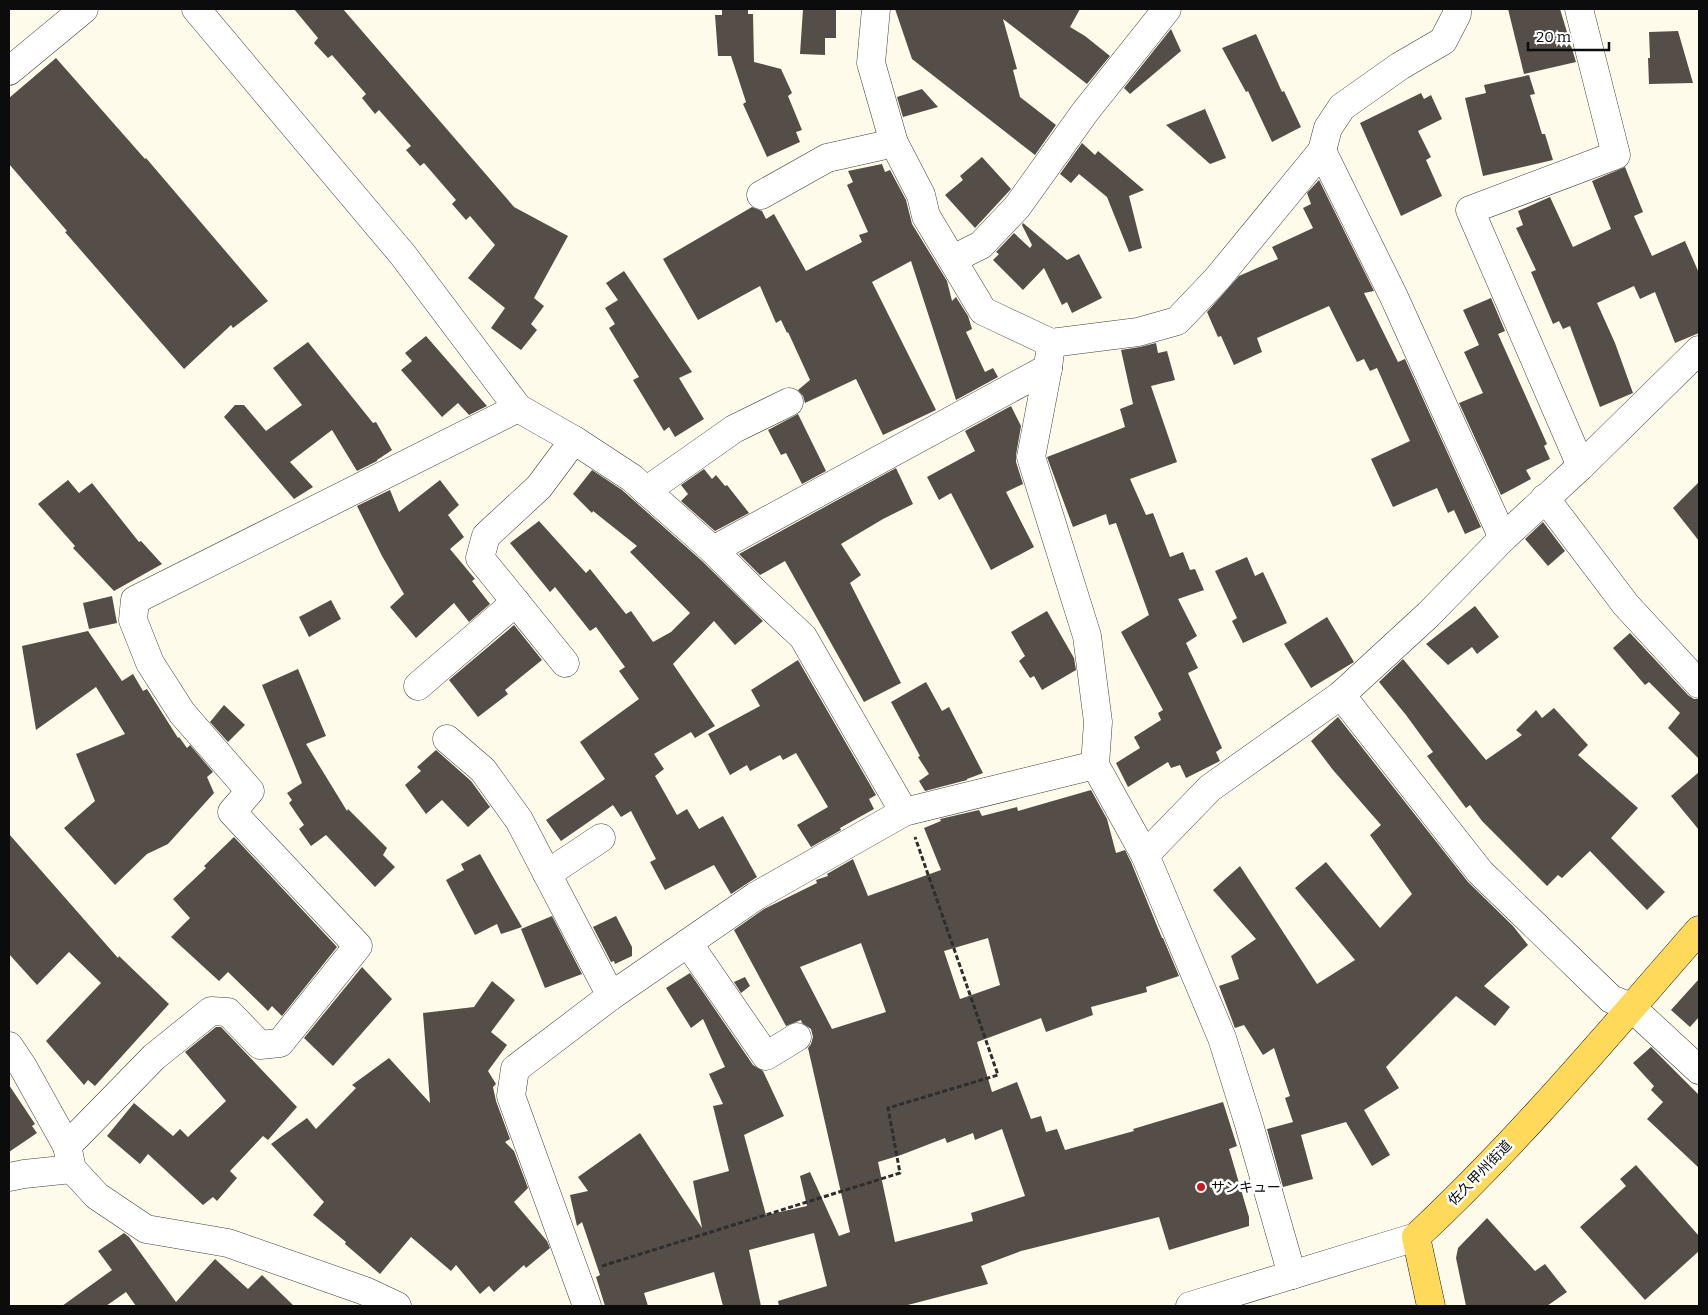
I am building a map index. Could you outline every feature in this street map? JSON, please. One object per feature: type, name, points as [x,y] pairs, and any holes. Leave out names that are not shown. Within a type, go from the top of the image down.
[{"type":"main road","name":"佐久甲州街道","points":[[1416,1237],[1448,1207],[1543,1108],[1699,930]]},
{"type":"main road","points":[[1416,1237],[1431,1306]]},
{"type":"street","points":[[9,71],[84,9]]},
{"type":"street","points":[[196,9],[403,255],[518,408],[574,440],[632,478],[713,550],[803,637],[904,812]]},
{"type":"street","points":[[876,9],[871,63],[894,143],[921,195],[926,216],[983,311],[1050,355]]},
{"type":"street","points":[[953,259],[981,245],[1017,207],[1085,112],[1167,9]]},
{"type":"street","points":[[713,550],[1050,355],[1177,321],[1217,279],[1322,151],[1328,128],[1342,107],[1400,66],[1443,40],[1457,14],[1457,9]]},
{"type":"street","points":[[1579,9],[1616,155],[1470,210],[1581,466]]},
{"type":"street","points":[[761,195],[827,158],[894,143]]},
{"type":"street","points":[[1322,151],[1394,296],[1503,538]]},
{"type":"street","points":[[1145,855],[1210,788],[1341,695],[1429,614],[1503,538],[1581,466],[1699,350]]},
{"type":"street","points":[[1050,355],[1031,458],[1087,636],[1098,722],[1095,765],[1145,855],[1222,1038],[1292,1275]]},
{"type":"street","points":[[646,491],[734,429],[789,402]]},
{"type":"street","points":[[9,1177],[24,1174],[70,1158],[154,1057],[211,1011],[228,1012],[260,1046],[280,1043],[358,946],[232,812],[250,791],[182,713],[150,663],[133,620],[135,600],[518,408]]},
{"type":"street","points":[[565,663],[480,558],[486,536],[539,487],[574,440]]},
{"type":"street","points":[[1545,498],[1626,605],[1699,684]]},
{"type":"street","points":[[418,686],[516,602]]},
{"type":"street","points":[[1341,695],[1480,872],[1612,999],[1631,1007],[1699,1070]]},
{"type":"street","points":[[447,739],[483,770],[519,820],[611,996]]},
{"type":"street","points":[[587,1306],[511,1096],[515,1069],[611,996],[756,896],[904,812],[1095,765]]},
{"type":"street","points":[[546,874],[601,838]]},
{"type":"street","points":[[688,943],[766,1056],[797,1037]]},
{"type":"street","points":[[9,1046],[23,1067],[70,1158],[97,1196],[146,1229],[228,1243],[365,1290],[397,1306]]},
{"type":"street","name":"佐久甲州街道","points":[[1190,1306],[1416,1237]]},
{"type":"path","points":[[576,1274],[900,1173],[888,1108],[998,1075],[916,839],[904,812]]},
{"type":"building","points":[[294,9],[343,9],[514,207],[568,236],[534,298],[544,306],[531,324],[537,330],[521,350],[491,328],[505,308],[468,278],[495,245],[470,216],[466,220],[452,204],[456,200],[424,163],[420,166],[406,150],[411,146],[379,110],[375,114],[362,98],[366,94],[332,55],[328,58],[314,43],[318,38]]},
{"type":"building","points":[[722,9],[748,9],[748,14],[753,14],[754,62],[781,69],[792,93],[788,96],[802,130],[796,132],[800,142],[767,157],[743,104],[746,102],[731,56],[718,56],[715,15],[722,15]]},
{"type":"building","points":[[803,9],[836,9],[836,38],[825,38],[825,55],[800,54]]},
{"type":"building","points":[[895,9],[1080,9],[1070,27],[1085,36],[1110,56],[1087,84],[1003,19],[1017,69],[1013,70],[1020,97],[1056,125],[1035,155],[912,59]]},
{"type":"building","points":[[1508,9],[1560,9],[1576,62],[1524,74]]},
{"type":"building","points":[[1171,29],[1181,51],[1130,94],[1124,88]]},
{"type":"building","points":[[1678,31],[1693,83],[1649,84],[1649,32]]},
{"type":"building","points":[[1256,34],[1282,92],[1284,91],[1301,127],[1272,142],[1248,91],[1246,92],[1222,48]]},
{"type":"building","points":[[56,58],[146,158],[268,301],[233,328],[231,325],[184,369],[65,232],[67,231],[9,164],[9,98]]},
{"type":"building","points":[[1529,75],[1535,94],[1530,95],[1542,134],[1545,134],[1553,160],[1483,176],[1465,98],[1486,93],[1484,85]]},
{"type":"building","points":[[922,89],[938,107],[903,117],[897,97]]},
{"type":"building","points":[[1421,93],[1424,99],[1431,95],[1442,119],[1418,131],[1431,157],[1426,160],[1442,196],[1401,216],[1360,123]]},
{"type":"building","points":[[1205,109],[1226,158],[1210,164],[1166,125]]},
{"type":"building","points":[[1082,143],[1095,155],[1098,151],[1144,190],[1129,196],[1142,248],[1129,252],[1107,197],[1079,174],[1071,183],[1060,174]]},
{"type":"building","points":[[982,157],[1011,189],[975,228],[945,195],[963,180],[960,176]]},
{"type":"building","points":[[882,164],[885,172],[890,170],[906,200],[912,224],[947,281],[952,301],[956,297],[968,316],[972,329],[966,332],[985,372],[993,368],[998,377],[956,400],[911,261],[872,282],[936,410],[883,435],[856,379],[805,403],[803,396],[798,390],[810,380],[781,320],[776,323],[760,286],[698,320],[663,259],[752,207],[762,211],[766,219],[774,214],[806,271],[862,242],[859,235],[868,232],[847,185],[853,182],[848,171]]},
{"type":"building","points":[[1625,167],[1643,212],[1634,216],[1652,256],[1685,241],[1699,273],[1699,333],[1675,343],[1655,292],[1640,299],[1634,286],[1597,303],[1615,343],[1633,393],[1600,407],[1570,326],[1563,329],[1559,321],[1553,324],[1531,272],[1536,270],[1516,228],[1523,225],[1518,211],[1550,197],[1573,247],[1611,229],[1592,181]]},
{"type":"building","points":[[1319,180],[1374,291],[1364,293],[1398,362],[1405,359],[1481,527],[1465,534],[1454,510],[1448,513],[1437,488],[1393,507],[1371,459],[1410,441],[1377,368],[1370,371],[1364,359],[1357,362],[1329,306],[1257,338],[1262,352],[1234,365],[1221,336],[1218,337],[1207,312],[1239,276],[1278,259],[1272,247],[1313,228],[1303,208],[1311,204],[1307,193]]},
{"type":"building","points":[[1023,223],[1067,260],[1079,254],[1102,298],[1072,313],[1067,302],[1062,305],[1044,268],[1023,290],[993,260],[999,254],[996,252],[1014,233],[1030,248],[1032,245],[1022,225]]},
{"type":"building","points":[[624,271],[692,372],[679,378],[704,419],[675,437],[669,427],[664,431],[633,380],[639,377],[609,328],[615,324],[605,308],[618,300],[606,283]]},
{"type":"building","points":[[1491,298],[1505,331],[1498,334],[1547,444],[1544,446],[1550,459],[1526,470],[1531,479],[1501,495],[1459,403],[1483,393],[1464,352],[1479,345],[1463,310]]},
{"type":"building","points":[[426,336],[487,406],[469,415],[458,403],[442,417],[401,370],[412,361],[405,353]]},
{"type":"building","points":[[308,342],[373,423],[376,422],[392,450],[377,461],[357,471],[332,430],[290,462],[313,487],[294,499],[224,417],[235,405],[244,405],[266,431],[302,405],[273,368]]},
{"type":"building","points":[[1156,343],[1158,353],[1167,351],[1175,380],[1151,386],[1177,462],[1130,479],[1146,515],[1153,513],[1170,557],[1183,552],[1190,570],[1195,569],[1204,590],[1178,599],[1197,636],[1186,643],[1198,668],[1188,673],[1222,748],[1216,752],[1220,761],[1186,778],[1180,765],[1171,768],[1168,762],[1128,787],[1116,763],[1140,748],[1134,737],[1161,720],[1158,713],[1163,710],[1121,632],[1149,615],[1116,523],[1109,525],[1106,514],[1073,527],[1047,457],[1125,427],[1120,409],[1133,404],[1121,350]]},
{"type":"building","points":[[1011,406],[1021,426],[1016,462],[1023,484],[1006,492],[1034,547],[991,570],[951,493],[939,500],[927,477],[975,451],[965,431]]},
{"type":"building","points":[[798,414],[826,471],[802,484],[786,453],[781,455],[768,430]]},
{"type":"building","points":[[896,468],[913,504],[841,544],[861,575],[850,583],[901,683],[864,702],[785,561],[760,575],[739,554]]},
{"type":"building","points":[[704,469],[712,479],[716,475],[725,486],[727,485],[749,513],[715,531],[681,501],[688,494],[681,485]]},
{"type":"building","points":[[592,470],[622,490],[702,561],[763,621],[735,645],[714,621],[673,664],[715,726],[695,738],[691,732],[654,754],[664,769],[655,776],[677,815],[687,809],[699,829],[723,816],[757,877],[731,894],[714,865],[665,890],[650,862],[656,859],[631,811],[621,817],[613,805],[561,841],[546,820],[605,779],[580,742],[639,699],[619,671],[625,667],[596,627],[590,631],[555,587],[550,592],[510,543],[539,521],[586,573],[590,569],[626,614],[631,611],[653,642],[671,632],[690,613],[630,552],[637,546],[593,511],[592,513],[573,494]]},
{"type":"building","points":[[68,480],[79,493],[92,483],[139,542],[141,541],[162,564],[114,591],[73,548],[75,546],[38,504]]},
{"type":"building","points":[[440,480],[459,505],[448,515],[464,537],[450,549],[475,579],[472,581],[490,604],[469,622],[454,603],[416,638],[390,607],[404,594],[382,556],[357,506],[390,490],[399,512]]},
{"type":"building","points":[[1699,482],[1699,541],[1673,508]]},
{"type":"building","points":[[1543,522],[1565,551],[1548,566],[1525,539]]},
{"type":"building","points":[[1247,557],[1255,576],[1263,572],[1287,623],[1243,643],[1232,621],[1237,618],[1215,571]]},
{"type":"building","points":[[112,596],[117,623],[89,629],[83,603]]},
{"type":"building","points":[[331,600],[341,619],[309,637],[299,617]]},
{"type":"building","points":[[1475,606],[1499,637],[1477,654],[1472,647],[1448,665],[1426,644]]},
{"type":"building","points":[[1047,611],[1074,658],[1076,670],[1042,690],[1034,676],[1030,678],[1019,661],[1025,656],[1011,632]]},
{"type":"building","points":[[1327,617],[1354,662],[1311,688],[1284,644]]},
{"type":"building","points":[[514,625],[542,660],[505,690],[508,694],[478,717],[449,680]]},
{"type":"building","points":[[88,631],[122,681],[133,674],[143,691],[147,689],[178,738],[187,748],[190,745],[213,772],[207,777],[214,793],[168,844],[147,854],[115,885],[64,828],[95,801],[76,754],[125,734],[96,687],[36,730],[22,646]]},
{"type":"building","points":[[1630,633],[1688,695],[1694,699],[1699,699],[1699,759],[1668,728],[1680,713],[1649,682],[1645,685],[1613,648]]},
{"type":"building","points":[[1403,659],[1486,760],[1522,735],[1516,730],[1536,710],[1542,718],[1554,708],[1588,745],[1578,755],[1638,808],[1611,838],[1665,892],[1647,910],[1590,851],[1562,878],[1558,875],[1547,886],[1482,821],[1470,805],[1466,808],[1427,756],[1433,752],[1379,682]]},
{"type":"building","points":[[798,660],[876,795],[869,799],[874,809],[811,847],[797,825],[828,807],[796,753],[783,760],[780,755],[750,771],[747,765],[730,775],[708,734],[760,706],[751,690]]},
{"type":"building","points":[[298,669],[326,736],[306,744],[347,811],[348,809],[387,848],[383,855],[395,867],[375,887],[326,835],[311,846],[299,829],[304,825],[289,803],[292,800],[287,793],[302,783],[262,685]]},
{"type":"building","points":[[926,682],[942,711],[949,707],[983,773],[967,780],[925,791],[919,781],[929,774],[918,757],[920,756],[891,702]]},
{"type":"building","points":[[224,705],[245,725],[228,742],[210,722]]},
{"type":"building","points":[[1338,717],[1468,882],[1513,926],[1528,945],[1484,986],[1510,1007],[1495,1026],[1456,996],[1386,1067],[1399,1088],[1364,1110],[1390,1155],[1372,1166],[1346,1122],[1301,1135],[1313,1179],[1283,1187],[1267,1129],[1293,1122],[1285,1098],[1290,1096],[1274,1048],[1263,1055],[1244,1025],[1235,1028],[1219,986],[1239,979],[1231,956],[1256,939],[1213,890],[1240,866],[1317,984],[1355,960],[1295,888],[1326,862],[1380,928],[1412,894],[1370,835],[1381,825],[1333,770],[1311,741]]},
{"type":"building","points":[[436,750],[471,781],[490,807],[468,827],[442,800],[426,814],[405,785],[421,771],[417,767]]},
{"type":"building","points":[[1699,772],[1699,830],[1671,796]]},
{"type":"building","points":[[1091,790],[1107,819],[1116,853],[1125,850],[1131,862],[1179,976],[1146,987],[1147,992],[1091,1007],[1093,1015],[1046,1032],[1041,1018],[977,1042],[992,1092],[1017,1082],[1031,1119],[1041,1116],[1046,1132],[1057,1129],[1065,1150],[1134,1131],[1133,1129],[1223,1102],[1237,1146],[1229,1149],[1249,1217],[1249,1226],[1169,1250],[1159,1217],[1021,1251],[981,1266],[988,1284],[904,1306],[779,1306],[778,1301],[827,1286],[814,1233],[749,1250],[761,1306],[723,1306],[714,1272],[644,1293],[648,1306],[605,1306],[596,1277],[600,1275],[582,1222],[577,1226],[570,1195],[588,1191],[578,1177],[640,1133],[702,1228],[693,1181],[729,1171],[713,1106],[723,1104],[709,1074],[725,1067],[703,1019],[691,1028],[666,988],[690,973],[753,1065],[763,1071],[784,1116],[744,1135],[766,1215],[807,1206],[800,1176],[810,1172],[839,1236],[850,1232],[808,1048],[813,1037],[811,1029],[802,1023],[801,1020],[786,1026],[734,930],[764,909],[817,883],[816,880],[828,876],[827,874],[853,859],[868,896],[941,870],[924,828],[941,821],[940,819],[979,810],[982,816],[1017,807],[1018,811]],"holes":[[[988,938],[1000,985],[960,999],[944,951]],[[861,943],[886,1012],[832,1029],[800,967]],[[1002,1129],[1025,1196],[971,1213],[973,1221],[895,1242],[878,1162],[945,1138],[947,1143],[973,1133],[975,1140]]]},
{"type":"building","points":[[9,834],[118,958],[119,956],[169,1004],[95,1086],[88,1080],[84,1085],[46,1041],[101,983],[69,952],[37,985],[9,954]]},
{"type":"building","points":[[234,837],[337,947],[282,1016],[272,1006],[268,1011],[228,972],[219,981],[171,937],[190,918],[173,899],[206,868],[204,866]]},
{"type":"building","points":[[480,854],[522,927],[501,934],[497,924],[475,935],[446,880],[464,870],[461,864]]},
{"type":"building","points":[[552,916],[582,974],[545,988],[521,929]]},
{"type":"building","points":[[616,916],[632,947],[632,956],[615,964],[614,961],[611,962],[593,927]]},
{"type":"building","points":[[362,967],[392,999],[333,1066],[304,1038]]},
{"type":"building","points":[[745,977],[750,986],[741,993],[734,982]]},
{"type":"building","points":[[1699,979],[1699,1017],[1690,1027],[1671,1010]]},
{"type":"building","points":[[492,981],[515,1000],[491,1032],[507,1045],[488,1071],[496,1084],[493,1087],[496,1101],[510,1139],[505,1142],[514,1151],[528,1188],[514,1202],[547,1241],[550,1248],[526,1268],[524,1265],[494,1292],[489,1286],[480,1294],[456,1265],[451,1271],[411,1237],[380,1274],[345,1244],[346,1242],[313,1215],[324,1202],[271,1144],[307,1118],[316,1129],[356,1088],[352,1085],[389,1058],[430,1103],[423,1013],[474,1007]]},
{"type":"building","points":[[216,1027],[221,1027],[297,1107],[268,1140],[263,1136],[230,1171],[237,1178],[217,1201],[213,1197],[203,1205],[148,1154],[140,1164],[107,1136],[134,1103],[173,1136],[180,1129],[188,1137],[226,1101],[185,1052]]},
{"type":"building","points":[[1651,1047],[1699,1095],[1699,1168],[1647,1119],[1663,1102],[1651,1090],[1654,1086],[1633,1063]]},
{"type":"building","points":[[9,1085],[35,1124],[32,1126],[37,1133],[9,1152]]},
{"type":"building","points":[[1636,1165],[1699,1236],[1699,1251],[1645,1300],[1580,1227],[1626,1186],[1620,1179]]},
{"type":"building","points":[[1487,1218],[1535,1271],[1545,1264],[1567,1292],[1547,1306],[1466,1306],[1456,1258],[1458,1248]]},
{"type":"building","points":[[124,1233],[129,1237],[176,1302],[215,1259],[248,1289],[262,1275],[294,1306],[136,1306],[126,1292],[106,1306],[62,1306],[112,1270],[98,1251]]},
{"type":"place","name":"サンキュー","points":[[1201,1187]]}]
